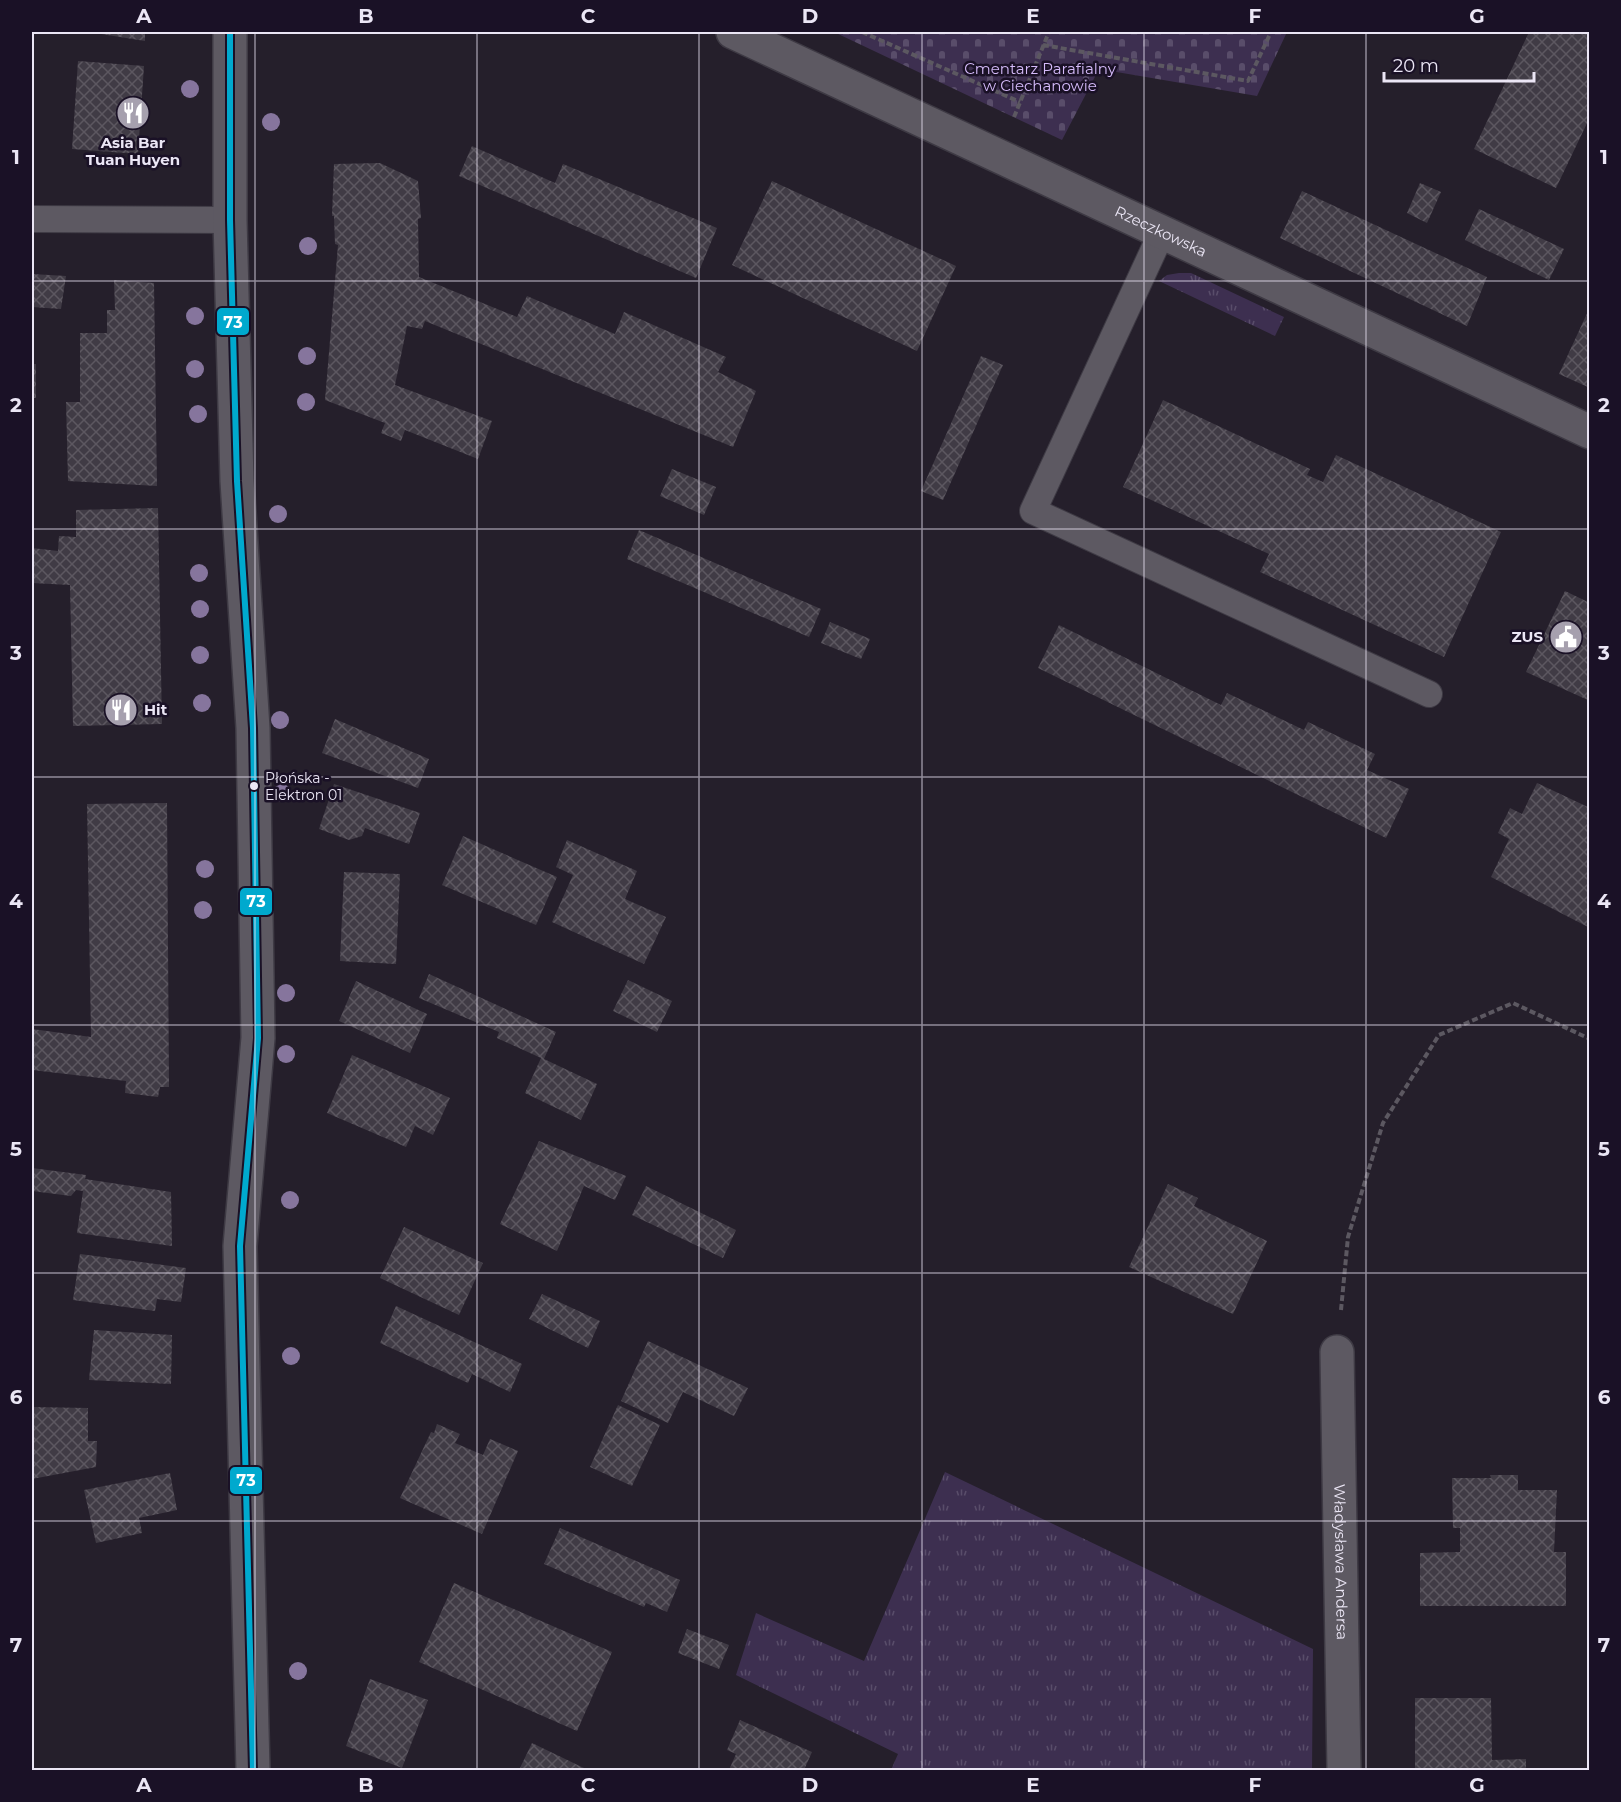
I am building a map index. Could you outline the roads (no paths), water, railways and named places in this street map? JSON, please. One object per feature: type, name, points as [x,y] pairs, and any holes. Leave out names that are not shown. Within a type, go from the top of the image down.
[{"type":"street","points":[[230,32],[230,220],[237,481],[253,729],[258,1038],[240,1246],[252,1770]]},
{"type":"street","name":"Rzeczkowska","points":[[733,32],[1590,432]]},
{"type":"street","name":"Władysława Andersa","points":[[1337,1352],[1344,1770]]},
{"type":"lane","points":[[32,219],[230,220]]},
{"type":"lane","points":[[1162,232],[1033,511],[1429,694]]},
{"type":"place","name":"Asia Bar Tuan Huyen","points":[[133,113]]},
{"type":"place","name":"ZUS","points":[[1566,637]]},
{"type":"place","name":"Hit","points":[[121,710]]},
{"type":"place","name":"Płońska - Elektron 01","points":[[254,786]]},
{"type":"park label","name":"Cmentarz Parafialny w Ciechanowie","points":[[1040,78]]}]
